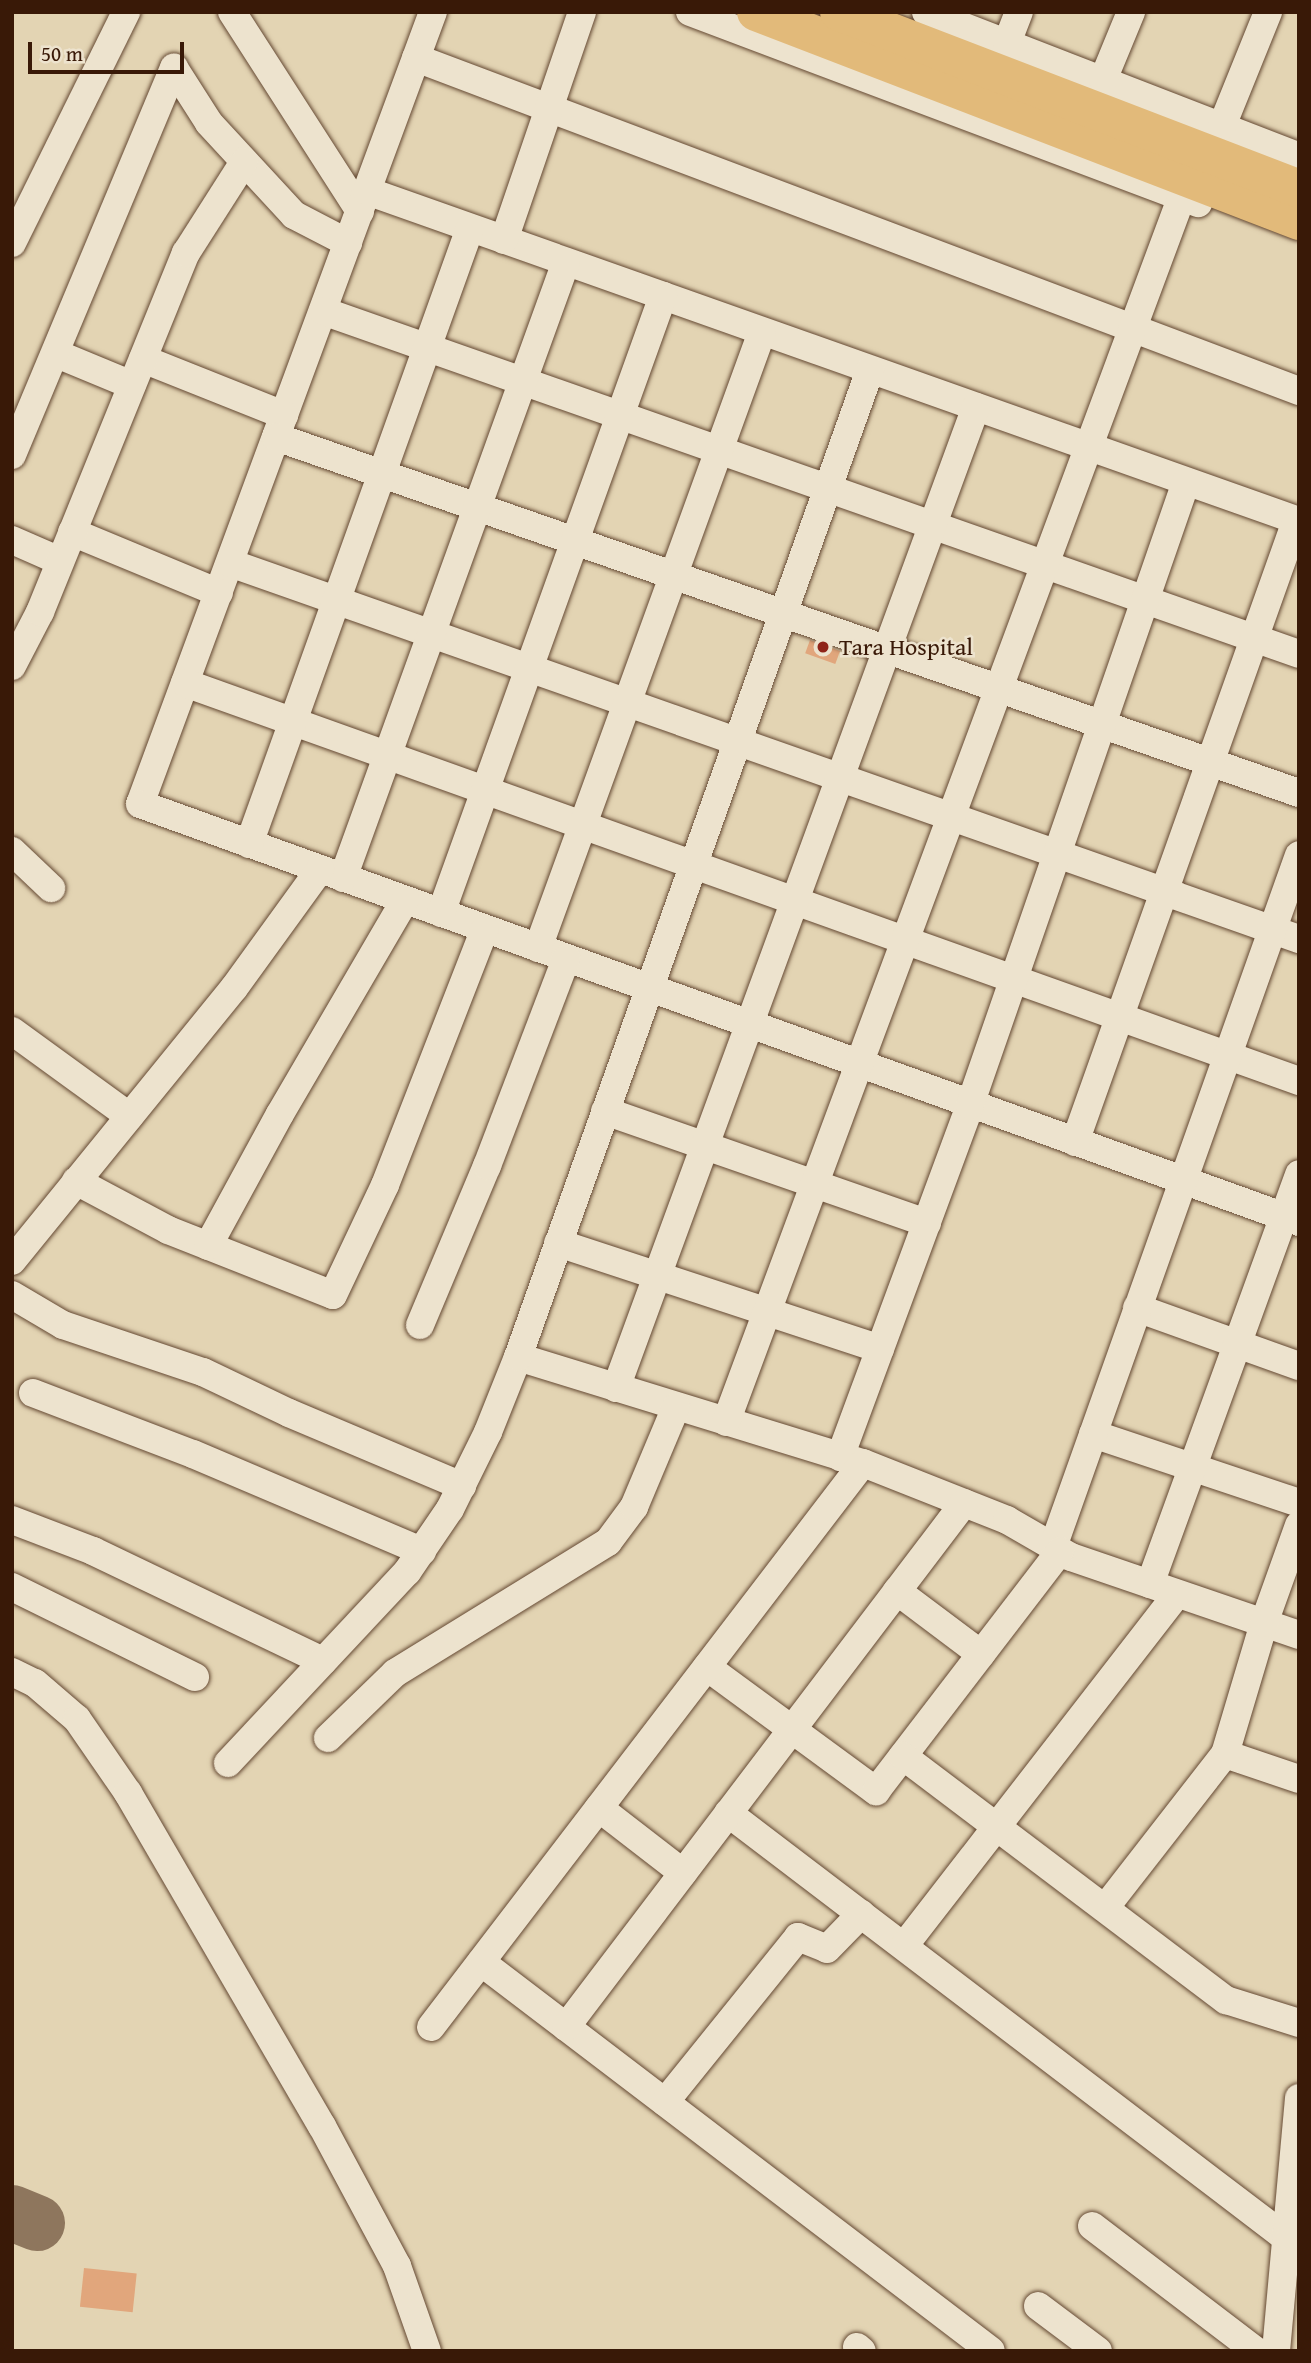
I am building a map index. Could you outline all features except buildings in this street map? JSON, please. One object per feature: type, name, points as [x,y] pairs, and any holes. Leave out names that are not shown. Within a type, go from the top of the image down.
[{"type":"highway","points":[[755,12],[1199,163],[1299,189]]},
{"type":"highway","points":[[839,12],[1199,163],[1299,221]]},
{"type":"street","points":[[12,243],[127,12]]},
{"type":"street","points":[[232,12],[363,201],[470,228],[1298,521],[1075,1143]]},
{"type":"street","points":[[433,12],[140,804],[749,1026],[1291,1219]]},
{"type":"street","points":[[504,240],[582,12]]},
{"type":"street","points":[[690,12],[1199,163],[1299,157]]},
{"type":"street","points":[[926,12],[1103,80],[1199,163],[1299,241]]},
{"type":"street","points":[[1007,43],[1019,12]]},
{"type":"street","points":[[1103,80],[1130,12]]},
{"type":"street","points":[[726,1422],[1132,330],[1199,163],[1268,12]]},
{"type":"street","points":[[416,58],[1299,391]]},
{"type":"street","points":[[12,455],[57,354],[174,68],[209,123],[294,215],[348,243]]},
{"type":"street","points":[[12,666],[60,561],[186,253],[243,162]]},
{"type":"street","points":[[249,844],[470,228]]},
{"type":"street","points":[[12,1261],[234,988],[332,874],[388,755],[566,262]]},
{"type":"street","points":[[442,913],[663,296]]},
{"type":"street","points":[[323,311],[1299,654]]},
{"type":"street","points":[[538,948],[762,332]]},
{"type":"street","points":[[57,354],[132,385]]},
{"type":"street","points":[[143,359],[382,474],[1299,793]]},
{"type":"street","points":[[228,1763],[407,1572],[450,1509],[488,1432],[518,1357],[870,370]]},
{"type":"street","points":[[616,1388],[976,407]]},
{"type":"street","points":[[431,2027],[707,1667],[852,1460],[880,1349],[970,1105],[1186,482]]},
{"type":"street","points":[[72,532],[219,593]]},
{"type":"street","points":[[12,540],[60,561]]},
{"type":"street","points":[[230,563],[1299,939]]},
{"type":"street","points":[[185,683],[1299,1080]]},
{"type":"street","points":[[12,851],[51,888]]},
{"type":"street","points":[[707,1667],[876,1791],[981,1654],[1056,1549],[1181,1180],[1299,855]]},
{"type":"street","points":[[208,1246],[280,1114],[405,901]]},
{"type":"street","points":[[76,1181],[168,1230],[334,1295],[386,1185],[485,929]]},
{"type":"street","points":[[420,1325],[487,1166],[566,959]]},
{"type":"street","points":[[16,1041],[129,1116]]},
{"type":"street","points":[[605,1111],[927,1223]]},
{"type":"street","points":[[1150,1584],[1237,1344],[1291,1219],[1299,1174]]},
{"type":"street","points":[[558,1243],[880,1349]]},
{"type":"street","points":[[12,1295],[63,1325],[203,1372],[289,1413],[462,1486]]},
{"type":"street","points":[[1137,1308],[1299,1366]]},
{"type":"street","points":[[518,1357],[852,1460],[1007,1520],[1056,1549],[1299,1635]]},
{"type":"street","points":[[33,1393],[193,1454],[422,1551]]},
{"type":"street","points":[[328,1738],[395,1673],[608,1542],[634,1507],[676,1407]]},
{"type":"street","points":[[1093,1434],[1299,1503]]},
{"type":"street","points":[[566,2026],[964,1503]]},
{"type":"street","points":[[12,1520],[93,1551],[324,1661]]},
{"type":"street","points":[[1105,1908],[1225,1754],[1264,1623],[1299,1525]]},
{"type":"street","points":[[12,1587],[195,1677]]},
{"type":"street","points":[[897,1591],[981,1654]]},
{"type":"street","points":[[904,1946],[1177,1594]]},
{"type":"street","points":[[12,1672],[35,1682],[77,1719],[128,1793],[322,2126],[385,2242],[397,2266],[428,2351]]},
{"type":"street","points":[[1225,1754],[1299,1779]]},
{"type":"street","points":[[903,1755],[1226,2000],[1299,2022]]},
{"type":"street","points":[[599,1808],[683,1873]]},
{"type":"street","points":[[728,1813],[1285,2237]]},
{"type":"street","points":[[665,2102],[798,1937],[827,1949],[861,1914]]},
{"type":"street","points":[[481,1962],[989,2350]]},
{"type":"street","points":[[1276,2351],[1299,2098]]},
{"type":"street","points":[[1092,2226],[1256,2351]]},
{"type":"street","points":[[1038,2306],[1098,2351]]},
{"type":"taxiway","points":[[12,2213],[37,2223]]},
{"type":"place","name":"Tara Hospital","points":[[823,647]]}]
